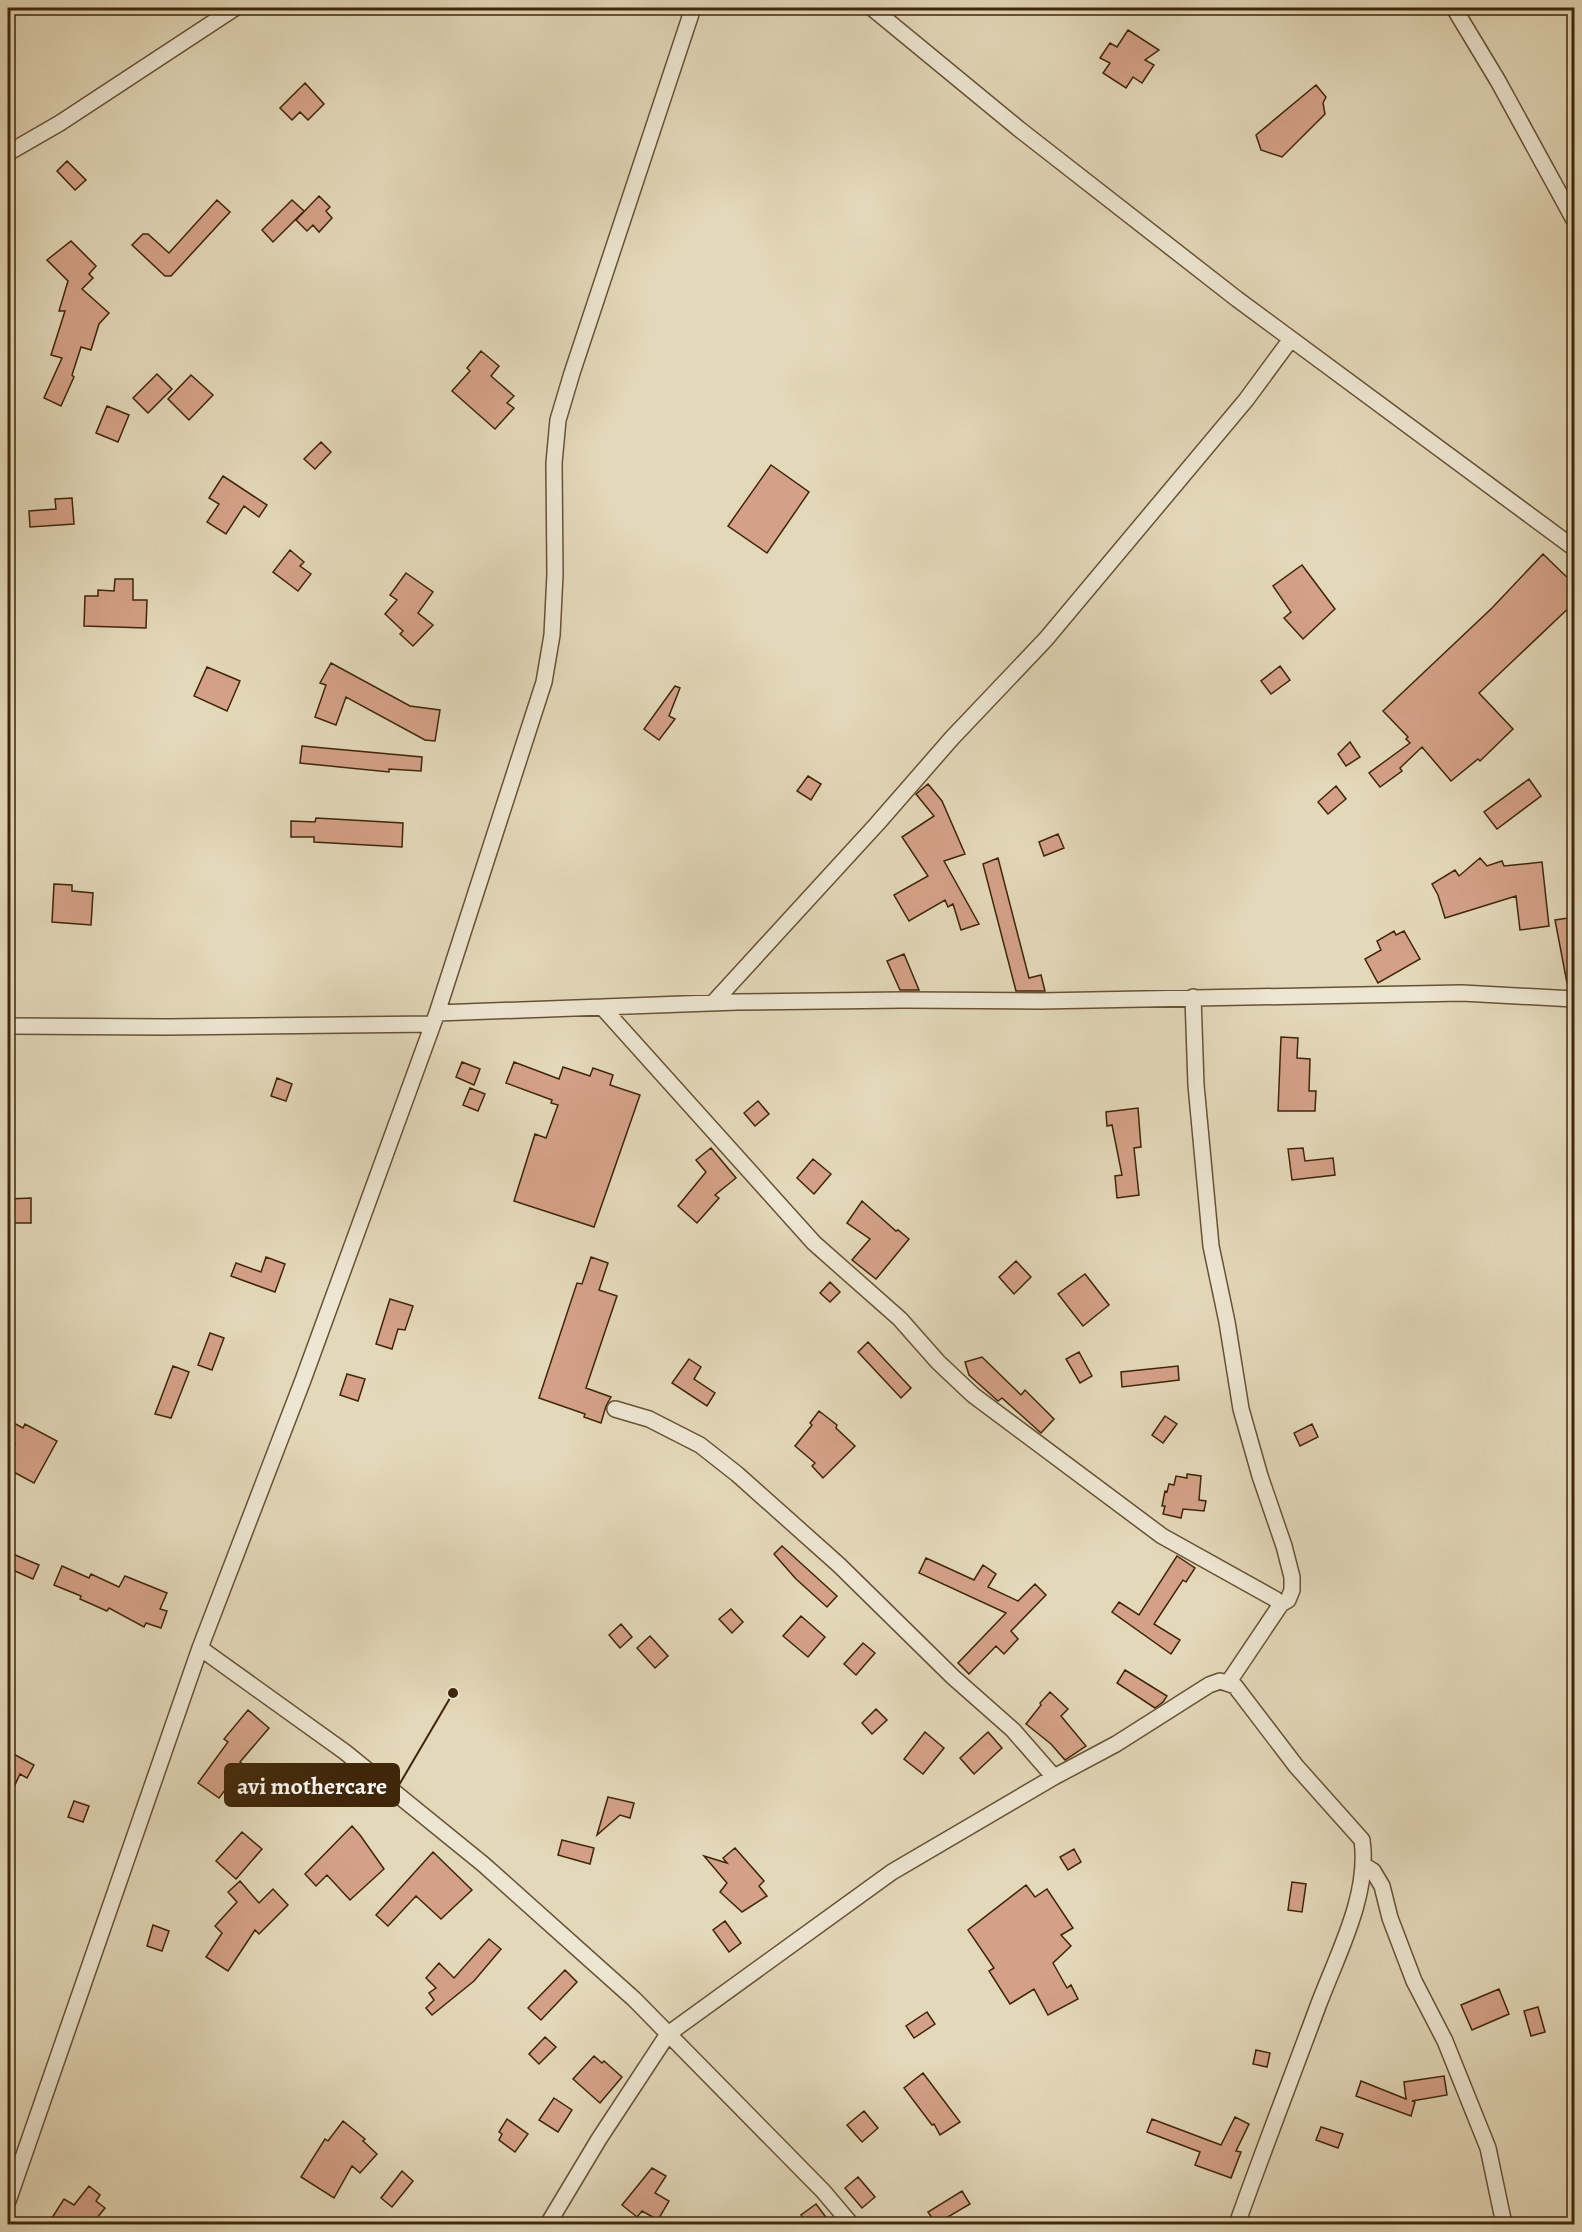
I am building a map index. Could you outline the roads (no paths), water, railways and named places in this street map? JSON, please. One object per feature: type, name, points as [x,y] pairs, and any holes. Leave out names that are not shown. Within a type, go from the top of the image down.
[{"type":"street","points":[[8,153],[60,123],[235,8]]},
{"type":"street","points":[[8,2201],[200,1648],[303,1380],[435,1018],[544,682],[552,634],[555,574],[554,463],[558,420],[693,8]]},
{"type":"street","points":[[872,8],[1019,129],[1292,339],[1575,548]]},
{"type":"street","points":[[1454,8],[1498,81],[1575,220]]},
{"type":"street","points":[[713,1003],[877,824],[952,738],[1046,639],[1246,400],[1292,339]]},
{"type":"street","points":[[8,1026],[167,1028],[435,1018],[602,1007],[713,1003],[904,1000],[1040,1001],[1462,993],[1575,999]]},
{"type":"street","points":[[1193,998],[1196,1085],[1211,1246],[1241,1409],[1292,1576],[1292,1590],[1288,1600],[1281,1605],[1228,1683]]},
{"type":"street","points":[[602,1007],[814,1243],[900,1319],[938,1362],[973,1395],[1162,1536],[1275,1599],[1281,1605]]},
{"type":"street","points":[[615,1409],[649,1419],[700,1444],[737,1474],[839,1565],[953,1677],[1013,1731],[1054,1777]]},
{"type":"street","points":[[200,1648],[345,1752],[483,1864],[634,1999],[823,2191],[851,2224]]},
{"type":"street","points":[[548,2224],[668,2034],[892,1872],[1054,1777],[1116,1744],[1209,1684],[1220,1682],[1235,1686],[1296,1766],[1362,1840],[1363,1865],[1357,1905],[1236,2224]]},
{"type":"street","points":[[1363,1865],[1373,1871],[1382,1886],[1390,1918],[1414,1981],[1444,2041],[1488,2148],[1504,2224]]},
{"type":"place","name":"avi mothercare","points":[[453,1693]]}]
